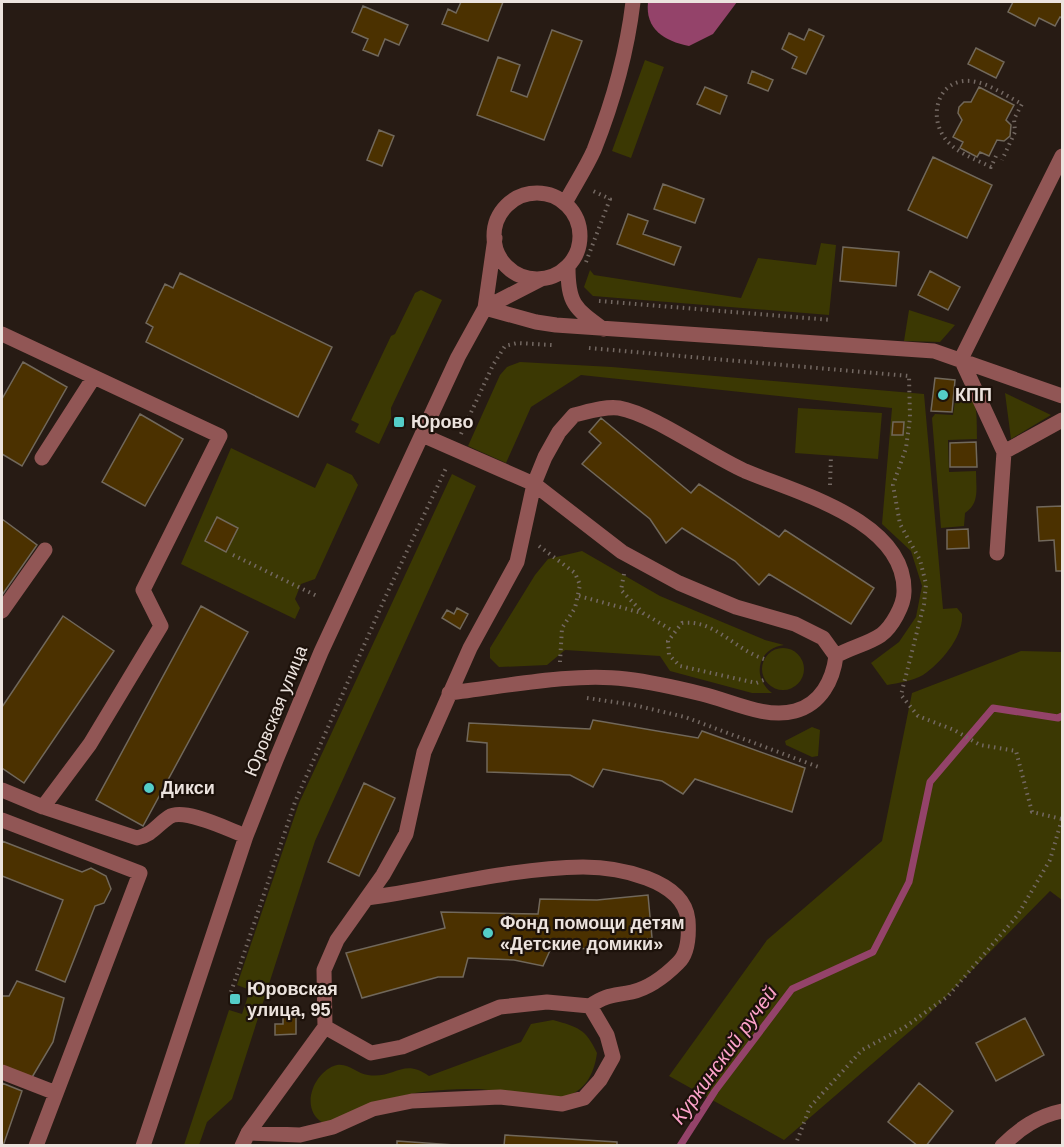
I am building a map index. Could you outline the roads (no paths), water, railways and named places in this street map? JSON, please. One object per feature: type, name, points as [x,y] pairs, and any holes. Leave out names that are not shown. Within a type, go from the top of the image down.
[{"type":"street","points":[[565,203],[593,151],[616,85],[629,35],[633,2]]},
{"type":"street","points":[[961,359],[1062,156]]},
{"type":"street","points":[[542,279],[528,278],[515,273],[504,263],[497,251],[495,238],[496,224],[502,211],[513,201],[525,195],[539,193],[553,196],[565,203],[574,214],[579,227],[578,248],[568,267],[568,292],[577,311],[603,328]]},
{"type":"street","name":"Юровская улица","points":[[143,1146],[246,836],[321,652],[458,357],[485,308],[495,238]]},
{"type":"street","points":[[485,308],[542,279],[556,275],[568,267]]},
{"type":"street","points":[[485,308],[536,322],[934,351],[1062,396]]},
{"type":"street","points":[[2,334],[220,436],[143,590],[161,626],[90,744],[44,807]]},
{"type":"street","points":[[961,359],[1004,452],[997,553]]},
{"type":"street","points":[[42,458],[94,377]]},
{"type":"street","points":[[245,1139],[325,1027],[324,970],[337,940],[367,898],[406,834],[424,752],[470,648],[517,562],[534,484],[559,432],[574,415],[618,408],[647,418],[722,461],[829,503],[868,529],[894,552],[905,575],[904,603],[882,634],[836,656]]},
{"type":"street","points":[[1004,452],[1062,420]]},
{"type":"street","points":[[422,435],[534,484],[633,558],[679,583],[736,607],[795,624],[823,638],[836,656],[834,672],[825,690],[814,702],[797,711],[778,714],[702,694],[625,679],[591,678],[449,693]]},
{"type":"street","points":[[2,610],[45,550]]},
{"type":"street","points":[[2,790],[44,807],[137,838],[151,833],[170,816],[184,813],[246,836]]},
{"type":"street","points":[[2,820],[141,873],[36,1146]]},
{"type":"street","points":[[325,1027],[371,1053],[402,1047],[500,1007],[547,1002],[590,1006],[606,995],[634,991],[658,980],[681,961],[689,937],[687,912],[672,890],[639,875],[584,867],[511,874],[367,898]]},
{"type":"street","points":[[245,1139],[300,1136],[333,1127],[373,1109],[411,1101],[500,1097],[562,1104],[584,1098],[600,1080],[613,1057],[607,1035],[590,1006]]},
{"type":"street","points":[[2,1072],[56,1093]]},
{"type":"street","points":[[1002,1146],[1017,1131],[1045,1114],[1062,1111]]},
{"type":"waterway","name":"Куркинский ручей","points":[[680,1146],[715,1091],[792,989],[873,952],[909,882],[930,782],[993,708],[1058,718],[1062,716]]},
{"type":"place","name":"КПП","points":[[943,395]]},
{"type":"place","name":"Юрово","points":[[399,422]]},
{"type":"place","name":"Дикси","points":[[149,788]]},
{"type":"place","name":"Фонд помощи детям «Детские домики»","points":[[488,933]]},
{"type":"place","name":"Юровская улица, 95","points":[[235,999]]}]
